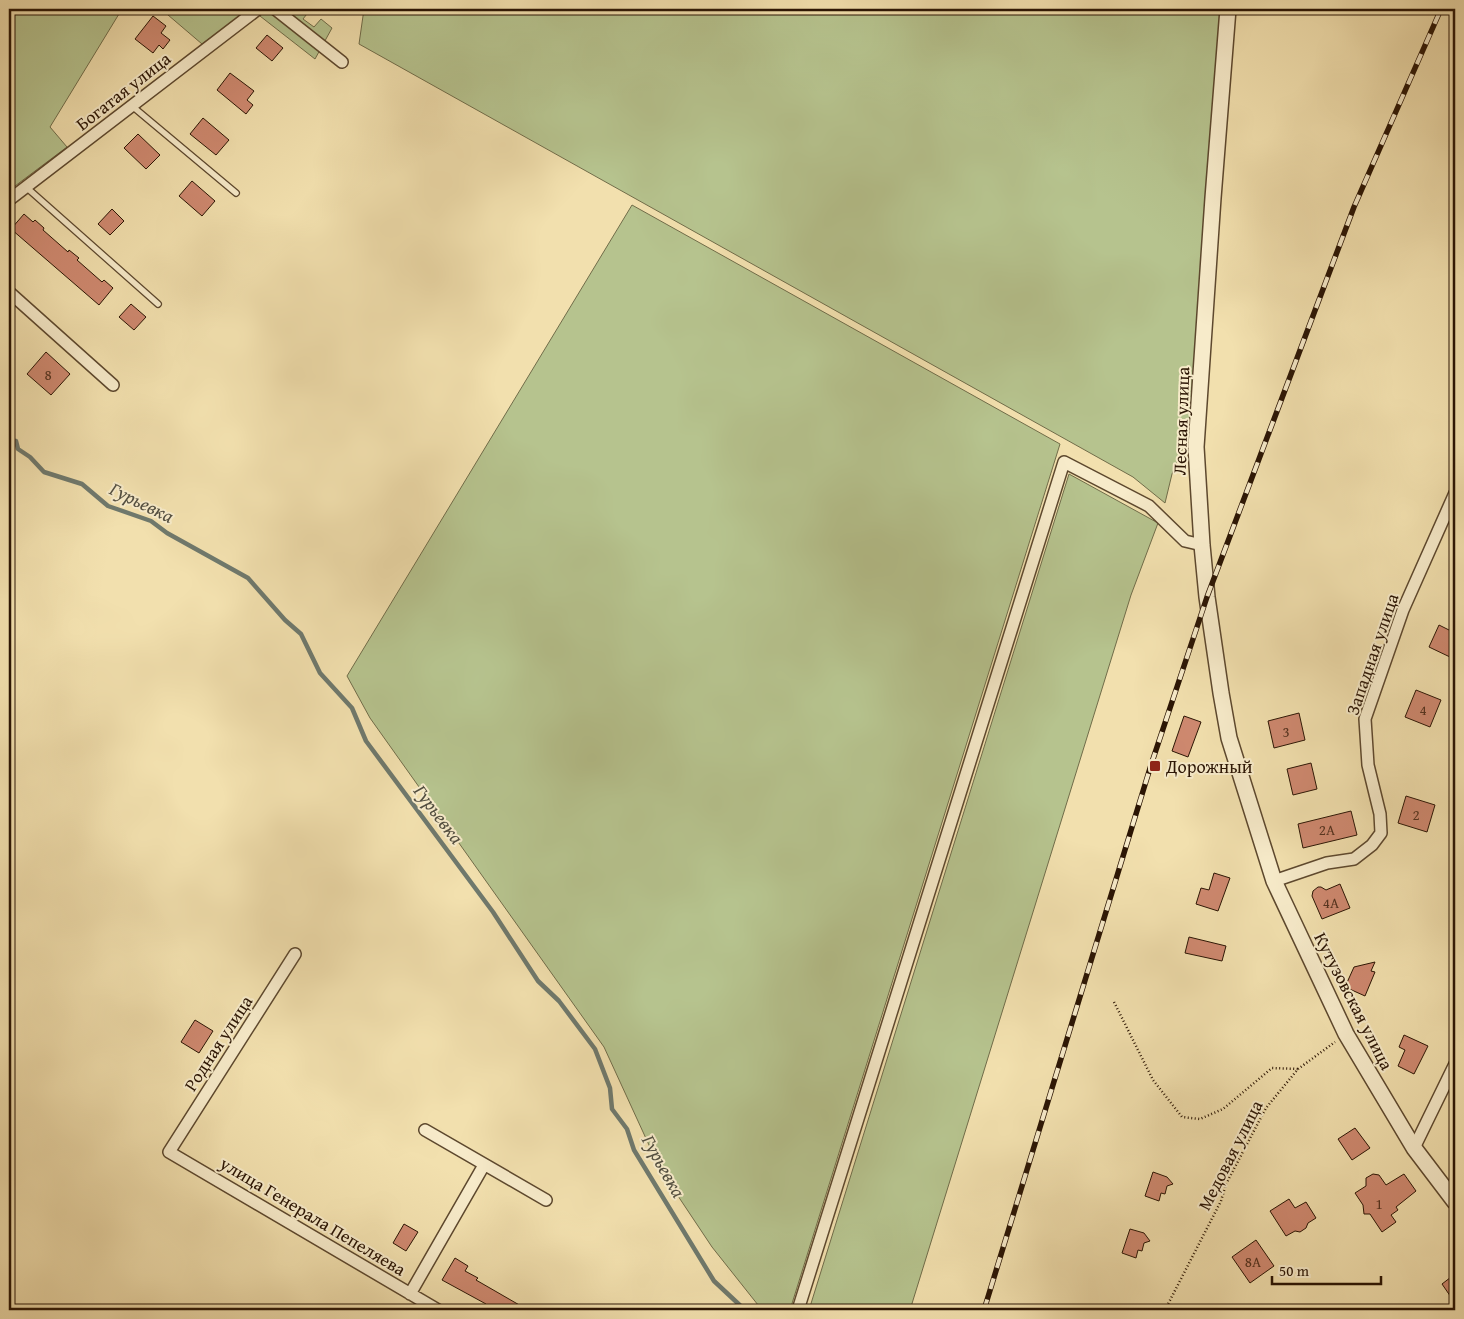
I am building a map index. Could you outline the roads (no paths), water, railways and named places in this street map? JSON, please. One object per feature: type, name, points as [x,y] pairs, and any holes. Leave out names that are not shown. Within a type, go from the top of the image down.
[{"type":"street","name":"Богатая улица","points":[[9,200],[258,9]]},
{"type":"street","points":[[275,9],[342,62]]},
{"type":"street","name":"Лесная улица","points":[[1228,9],[1196,447],[1207,597],[1221,693],[1229,738],[1259,830]]},
{"type":"street","points":[[9,292],[113,385]]},
{"type":"street","points":[[798,1310],[1064,462],[1148,506],[1185,541],[1202,545]]},
{"type":"street","name":"Западная улица","points":[[1274,881],[1327,862],[1354,858],[1372,845],[1381,834],[1380,814],[1368,765],[1365,719],[1403,610],[1455,493]]},
{"type":"street","name":"Кутузовская улица","points":[[1259,830],[1274,881],[1346,1034],[1414,1148],[1455,1202]]},
{"type":"street","name":"Родная улица","points":[[169,1152],[295,954]]},
{"type":"street","points":[[1414,1148],[1455,1064]]},
{"type":"street","points":[[425,1130],[546,1200]]},
{"type":"street","name":"улица Генерала Пепеляева","points":[[169,1152],[438,1310]]},
{"type":"street","points":[[410,1294],[484,1165]]},
{"type":"lane","points":[[132,106],[236,193]]},
{"type":"lane","points":[[26,187],[158,304]]},
{"type":"waterway","name":"Гурьевка","points":[[9,440],[16,441],[18,449],[30,457],[44,472],[82,484],[108,506],[151,521],[167,533],[248,578],[285,620],[301,634],[320,673],[352,708],[366,741],[493,912],[538,981],[559,1001],[595,1049],[610,1088],[612,1109],[627,1129],[634,1150],[714,1281],[745,1310]]},
{"type":"railway","points":[[984,1310],[1151,765],[1207,597],[1354,207],[1441,9]]},
{"type":"place","name":"Дорожный","points":[[1155,766]]}]
